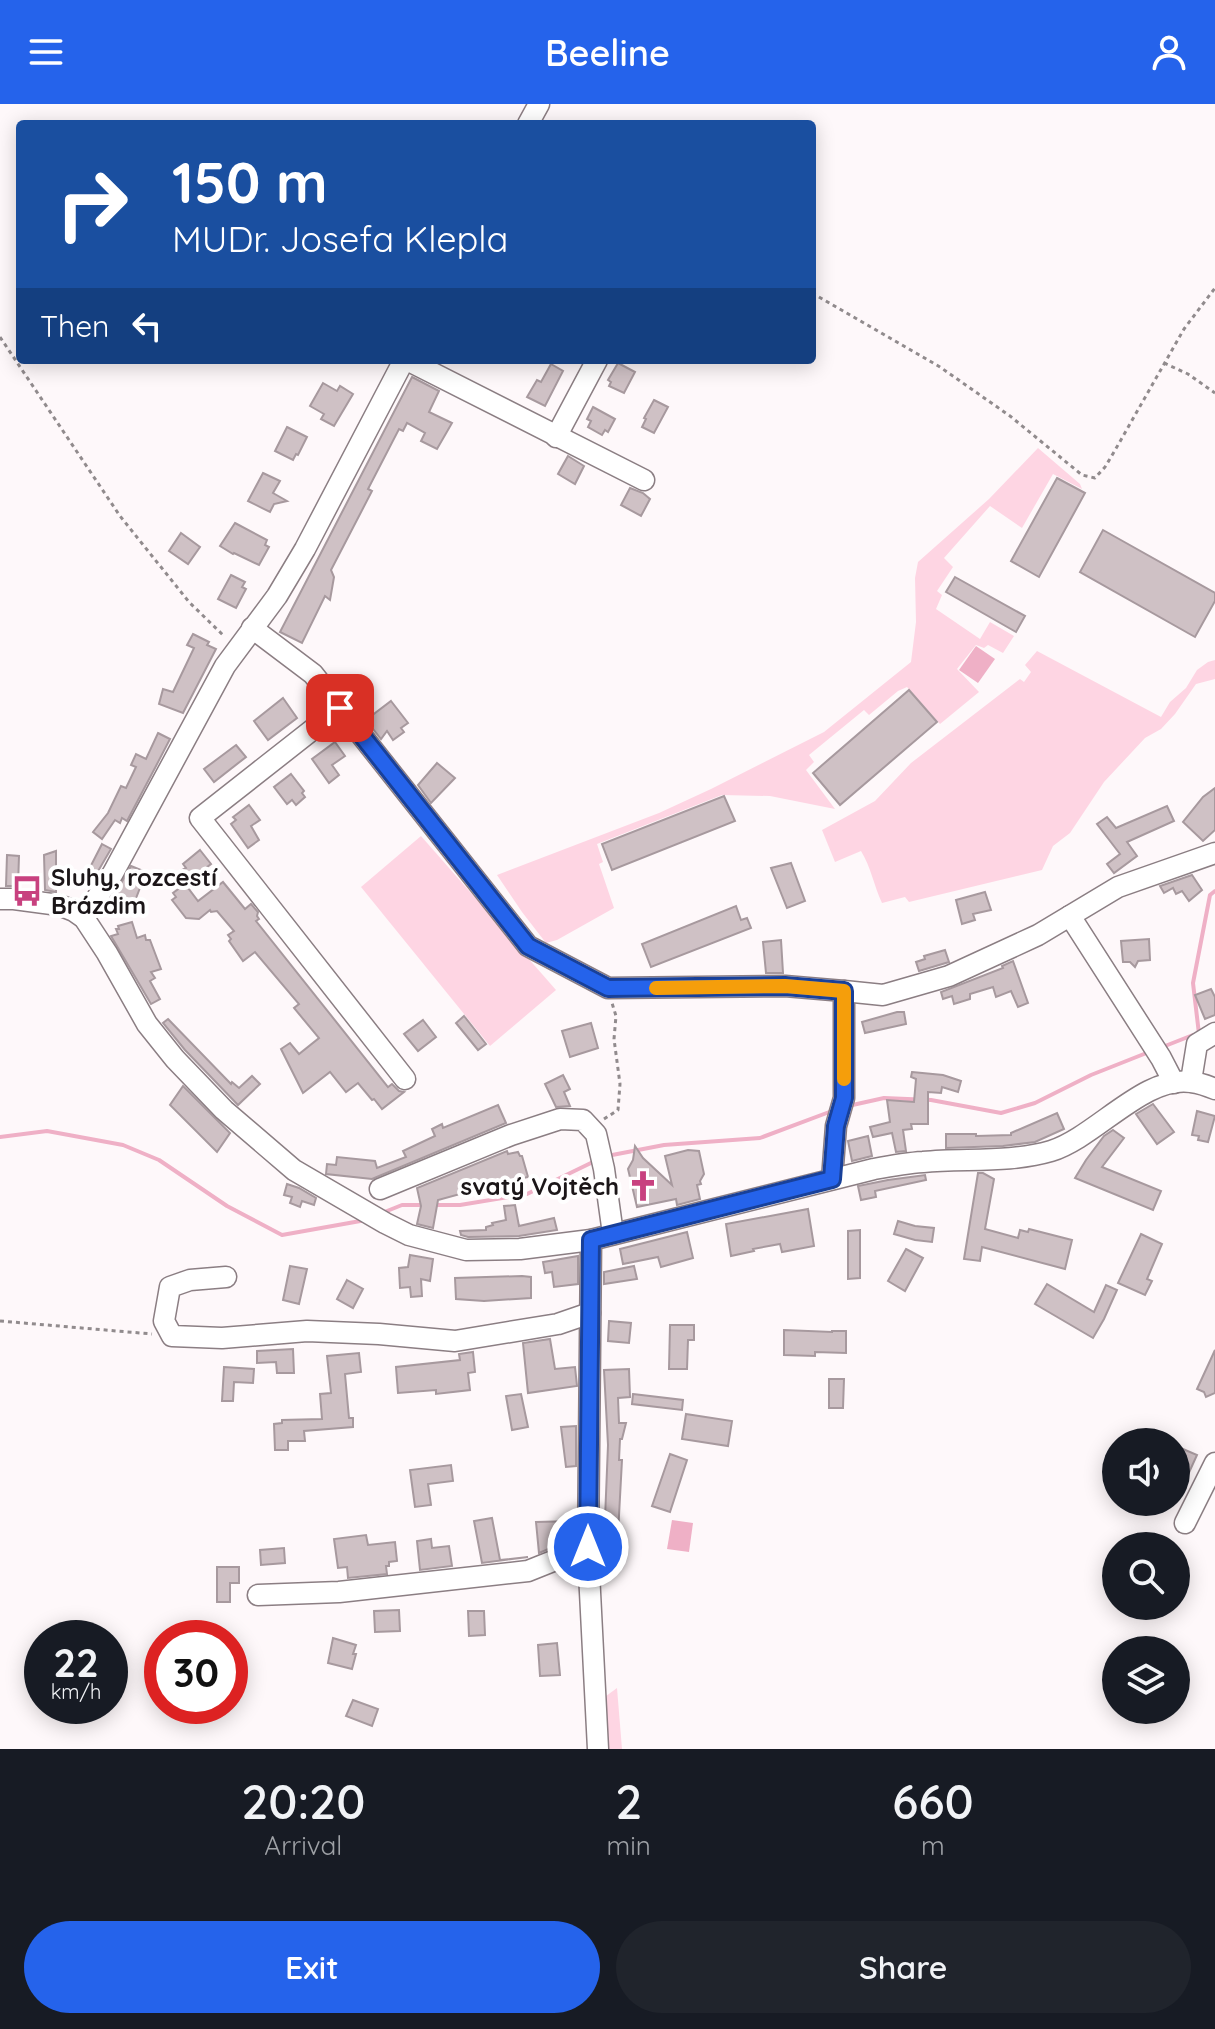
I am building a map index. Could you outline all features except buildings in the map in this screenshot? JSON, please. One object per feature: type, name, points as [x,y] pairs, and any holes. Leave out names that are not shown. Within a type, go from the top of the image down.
[{"type":"street","points":[[84,918],[113,873],[225,666],[277,596],[305,549],[403,364]]},
{"type":"street","points":[[413,364],[644,480]]},
{"type":"street","points":[[556,437],[595,364]]},
{"type":"street","points":[[252,628],[313,674],[528,946],[608,988],[785,986],[883,995],[949,976],[1038,935],[1118,887],[1215,853]]},
{"type":"street","points":[[340,708],[200,818],[405,1079]]},
{"type":"street","points":[[0,899],[59,905],[84,918],[147,1024],[175,1059],[224,1110],[294,1170],[409,1235],[466,1250],[520,1249],[591,1240],[874,1169],[922,1162],[1018,1157],[1053,1150],[1079,1138],[1148,1091],[1182,1082],[1215,1089]]},
{"type":"street","points":[[1070,916],[1157,1051],[1182,1082]]},
{"type":"street","points":[[832,1179],[836,1126],[844,1098],[844,991]]},
{"type":"street","points":[[1182,1082],[1197,1044],[1215,1033]]},
{"type":"street","points":[[380,1189],[511,1135],[560,1119],[583,1120],[596,1134],[613,1234]]},
{"type":"street","points":[[591,1240],[588,1547],[598,1749]]},
{"type":"street","points":[[226,1277],[190,1280],[170,1287],[164,1321],[172,1336],[222,1338],[307,1331],[455,1341],[558,1324],[590,1313]]},
{"type":"street","points":[[1185,1523],[1215,1463]]},
{"type":"street","points":[[258,1595],[339,1592],[528,1571],[588,1547]]},
{"type":"path","points":[[816,295],[940,367],[1010,416],[1082,475],[1095,478],[1114,452],[1184,329],[1215,288]]},
{"type":"path","points":[[0,337],[16,361]]},
{"type":"path","points":[[1164,363],[1188,374],[1215,393]]},
{"type":"path","points":[[18,364],[120,516],[189,602],[237,648]]},
{"type":"path","points":[[596,1134],[600,1122],[618,1110],[618,1055],[614,1039],[616,1016],[608,988]]},
{"type":"path","points":[[0,1321],[172,1336]]},
{"type":"shaded area","points":[[1038,448],[1082,489],[1053,474],[1022,528],[990,506],[944,558],[953,567],[937,591],[942,595],[936,609],[980,639],[990,622],[1014,636],[1003,653],[988,645],[984,648],[976,645],[957,669],[979,692],[940,724],[907,687],[869,715],[864,710],[809,755],[814,762],[806,770],[835,809],[770,796],[722,795],[597,844],[603,862],[599,864],[614,908],[546,943],[497,875],[659,813],[824,732],[911,662],[918,562],[989,499]]},
{"type":"shaded area","points":[[976,646],[995,659],[978,683],[959,670]]},
{"type":"shaded area","points":[[1037,651],[1161,717],[1197,670],[1215,660],[1215,679],[1196,684],[1161,729],[1145,738],[1104,782],[1070,833],[1053,846],[1042,870],[909,902],[905,897],[882,903],[861,851],[835,862],[822,830],[875,801],[911,763],[1020,679],[1024,682],[1031,672],[1025,665]]},
{"type":"shaded area","points":[[421,836],[556,990],[490,1046],[361,887]]},
{"type":"shaded area","points":[[672,1520],[693,1523],[689,1552],[667,1549]]},
{"type":"shaded area","points":[[617,1688],[622,1749],[604,1749],[598,1702]]},
{"type":"waterway","points":[[1199,1034],[1193,983],[1210,895],[1215,891]]},
{"type":"waterway","points":[[1160,1048],[1193,1035]]},
{"type":"waterway","points":[[848,1106],[884,1098],[931,1100],[1001,1113],[1035,1103],[1091,1075],[1149,1052]]},
{"type":"waterway","points":[[607,1156],[664,1145],[760,1138],[832,1111]]},
{"type":"waterway","points":[[0,1137],[47,1131],[123,1145],[159,1160],[227,1206],[282,1235],[366,1220]]},
{"type":"waterway","points":[[432,1205],[460,1205],[527,1194],[595,1161]]},
{"type":"waterway","points":[[382,1213],[402,1205],[423,1205]]},
{"type":"slow traffic","points":[[656,988],[785,986],[844,991],[844,1079]]},
{"type":"place","name":"Sluhy, rozcestí Brázdim","points":[[27,891]]},
{"type":"place","name":"svatý Vojtěch","points":[[643,1186]]},
{"type":"route","points":[[340,708],[528,946],[608,988],[785,986],[844,991],[844,1098],[836,1126],[832,1179],[591,1240],[588,1547]]}]
